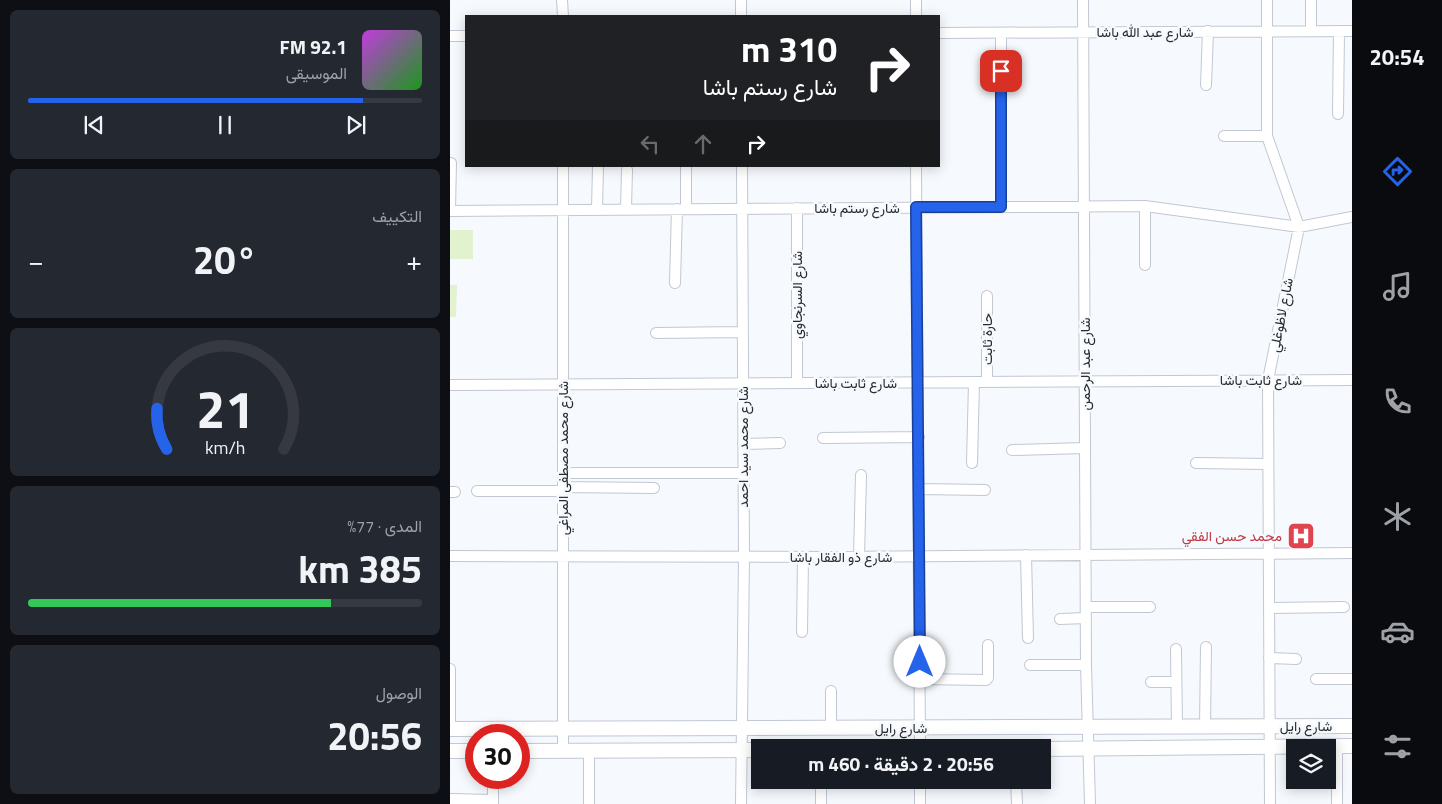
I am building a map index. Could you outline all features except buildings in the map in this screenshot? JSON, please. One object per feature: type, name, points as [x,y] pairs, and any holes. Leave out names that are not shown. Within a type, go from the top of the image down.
[{"type":"street","points":[[562,0],[562,15]]},
{"type":"street","points":[[740,0],[741,15]]},
{"type":"street","points":[[916,0],[916,15]]},
{"type":"street","name":"شارع عبد الرحمن","points":[[1083,0],[1086,665],[1088,727],[1095,748],[1090,804]]},
{"type":"street","name":"شارع لاظوغلي","points":[[1267,0],[1267,136],[1298,227],[1268,380],[1270,804]]},
{"type":"street","points":[[1311,0],[1311,31]]},
{"type":"street","name":"شارع عبد الله باشا","points":[[940,33],[1352,30]]},
{"type":"street","points":[[1206,85],[1208,31]]},
{"type":"street","points":[[1338,114],[1339,31]]},
{"type":"street","points":[[1001,207],[1002,32]]},
{"type":"street","points":[[450,36],[465,36]]},
{"type":"street","points":[[1224,136],[1267,136]]},
{"type":"street","points":[[450,210],[451,162]]},
{"type":"street","name":"شارع محمد مصطفى المراغي","points":[[562,167],[563,751]]},
{"type":"street","points":[[598,167],[598,209]]},
{"type":"street","points":[[675,283],[686,167]]},
{"type":"street","name":"شارع محمد سيد احمد","points":[[741,804],[744,557],[742,167]]},
{"type":"street","points":[[916,167],[920,739]]},
{"type":"street","points":[[626,208],[627,170]]},
{"type":"street","points":[[1145,206],[1145,265]]},
{"type":"street","name":"شارع رستم باشا","points":[[450,210],[1145,206],[1298,227],[1352,217]]},
{"type":"street","name":"شارع السرنجاوي","points":[[797,208],[797,383]]},
{"type":"street","name":"حارة ثابت","points":[[987,296],[987,382]]},
{"type":"street","points":[[656,333],[742,332]]},
{"type":"street","name":"شارع ثابت باشا","points":[[450,385],[1352,380]]},
{"type":"street","points":[[972,463],[974,382]]},
{"type":"street","points":[[823,438],[919,437]]},
{"type":"street","points":[[743,444],[780,443]]},
{"type":"street","points":[[1012,450],[1085,448]]},
{"type":"street","points":[[1196,463],[1268,464]]},
{"type":"street","points":[[563,472],[743,473]]},
{"type":"street","points":[[859,556],[860,476]]},
{"type":"street","points":[[477,491],[654,488]]},
{"type":"street","points":[[919,489],[985,490]]},
{"type":"street","name":"شارع ذو الفقار باشا","points":[[450,556],[803,557],[1352,554]]},
{"type":"street","points":[[1026,555],[1028,638]]},
{"type":"street","points":[[802,632],[803,557]]},
{"type":"street","points":[[1086,607],[1150,607]]},
{"type":"street","points":[[1269,608],[1344,608]]},
{"type":"street","points":[[1060,619],[1086,618]]},
{"type":"street","points":[[920,679],[986,680],[988,678],[988,645]]},
{"type":"street","points":[[1205,727],[1206,647]]},
{"type":"street","points":[[1176,649],[1176,727]]},
{"type":"street","points":[[1269,658],[1296,659]]},
{"type":"street","points":[[1030,665],[1086,665]]},
{"type":"street","points":[[450,669],[450,729]]},
{"type":"street","points":[[1316,679],[1352,679]]},
{"type":"street","points":[[1151,682],[1176,682]]},
{"type":"street","points":[[831,691],[831,729]]},
{"type":"street","name":"شارع رايل","points":[[530,730],[1352,726]]},
{"type":"street","points":[[1095,748],[1102,727]]},
{"type":"street","name":"شارع رايل","points":[[450,729],[465,730]]},
{"type":"street","points":[[1337,746],[1337,804]]},
{"type":"street","name":"شارع رايل","points":[[1051,749],[1352,746]]},
{"type":"street","points":[[530,751],[751,750]]},
{"type":"street","points":[[450,751],[465,751]]},
{"type":"street","points":[[589,751],[589,804]]},
{"type":"street","points":[[450,799],[493,802],[493,789]]},
{"type":"street","points":[[820,789],[820,804]]},
{"type":"street","points":[[920,789],[920,804]]},
{"type":"street","points":[[1016,789],[1017,804]]},
{"type":"green space","points":[[450,230],[473,230],[473,259],[450,259]]},
{"type":"green space","points":[[450,285],[457,285],[456,317],[450,317]]},
{"type":"place","name":"محمد حسن الفقي","points":[[1301,536]]},
{"type":"route","points":[[920,662],[916,207],[1001,207],[1001,71]]}]
